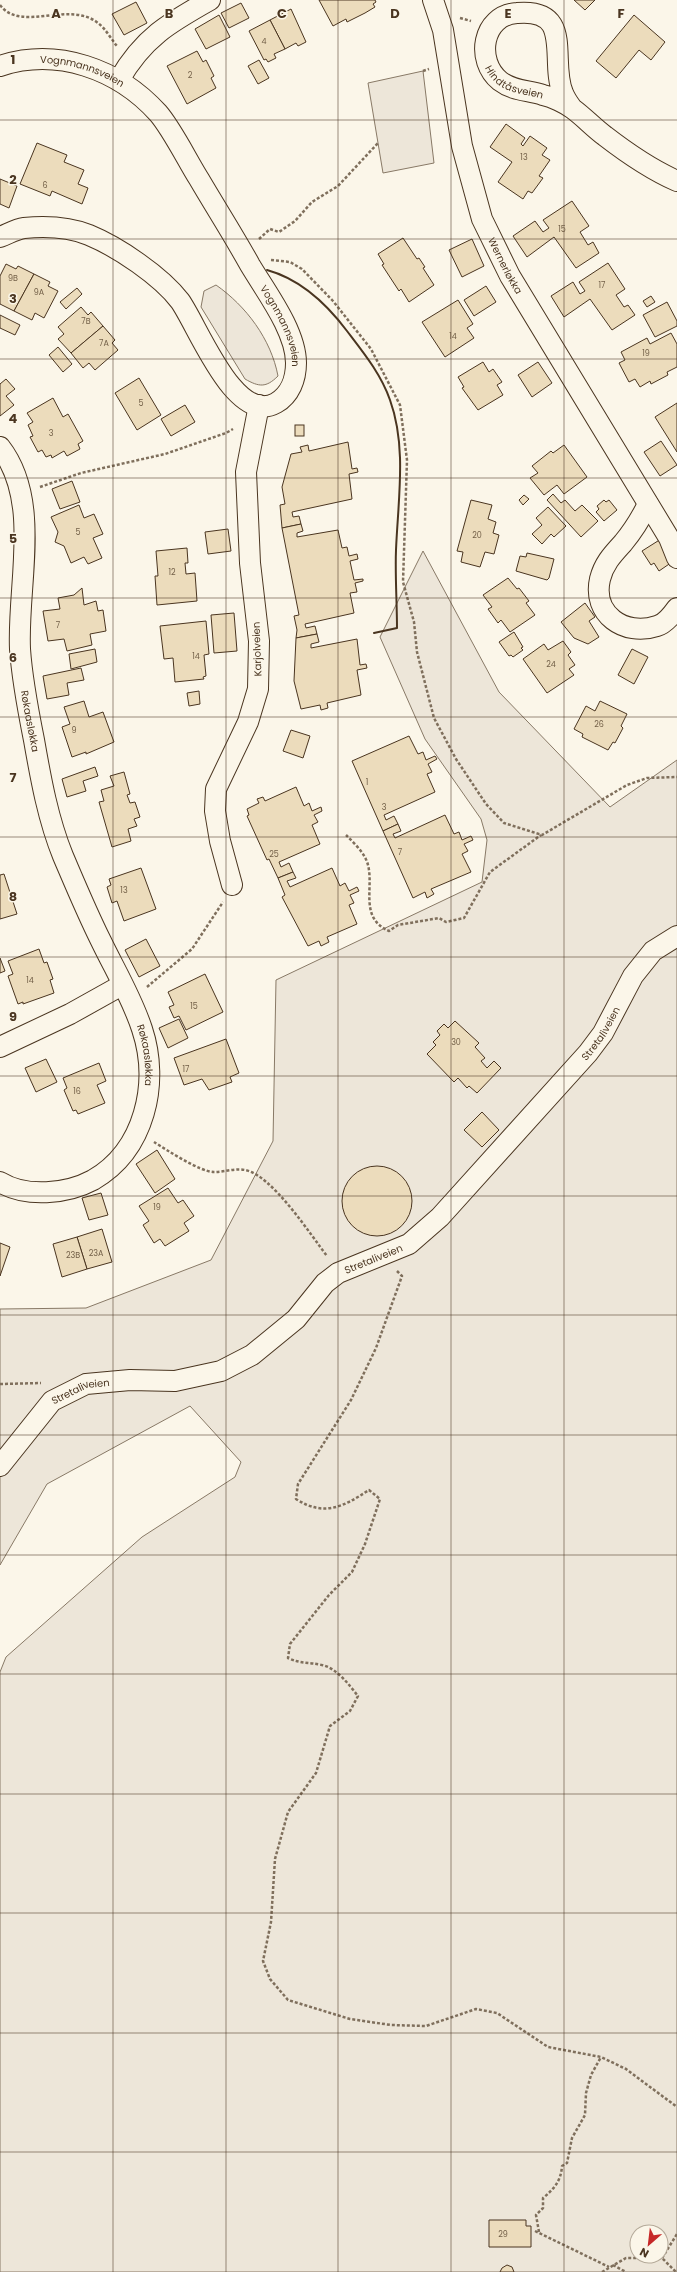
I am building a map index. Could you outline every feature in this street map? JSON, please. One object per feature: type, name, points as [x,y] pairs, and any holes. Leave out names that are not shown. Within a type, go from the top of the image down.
[{"type":"street","points":[[119,80],[129,62],[152,36],[186,13],[210,0]]},
{"type":"street","name":"Wernerløkka","points":[[435,8],[443,30],[462,146],[482,219],[510,276],[669,538],[677,558]]},
{"type":"street","name":"Hindtåsveien","points":[[572,108],[562,92],[559,50],[556,35],[550,23],[541,15],[529,12],[514,13],[502,16],[490,28],[486,36],[486,61],[499,80],[509,87],[543,95],[572,108],[606,137],[677,181]]},
{"type":"street","name":"Vognmannsveien","points":[[0,66],[30,59],[63,61],[95,69],[119,80],[159,114],[247,259],[292,339],[296,362],[293,383],[285,397],[273,405],[255,405]]},
{"type":"street","points":[[0,237],[22,228],[57,228],[88,235],[125,255],[153,276],[179,300],[228,384],[255,405]]},
{"type":"street","name":"Karjolveien","points":[[232,884],[220,841],[215,811],[216,789],[248,722],[258,689],[259,641],[250,563],[246,472],[255,405]]},
{"type":"street","name":"Røkaasløkka","points":[[0,447],[17,474],[25,511],[20,649],[27,707],[47,808],[63,854],[143,1030],[149,1063],[148,1100],[138,1133],[120,1160],[103,1174],[86,1184],[65,1191],[30,1192],[7,1186],[0,1182]]},
{"type":"street","points":[[648,504],[636,526],[604,567],[600,580],[599,600],[606,614],[623,626],[642,629],[658,626],[671,616],[677,608]]},
{"type":"street","name":"Stretaliveien","points":[[0,1466],[52,1401],[86,1384],[130,1380],[175,1381],[221,1371],[258,1351],[296,1319],[325,1283],[338,1273],[408,1244],[440,1217],[588,1053],[604,1033],[633,976],[652,951],[677,936]]},
{"type":"street","points":[[0,1047],[70,1014],[126,992]]},
{"type":"path","points":[[0,5],[5,11],[17,16],[64,13],[80,14],[89,17],[105,30],[129,62]]},
{"type":"path","points":[[435,8],[490,28]]},
{"type":"path","points":[[247,259],[270,230],[279,232],[295,221],[312,202],[338,186],[378,143]]},
{"type":"path","points":[[247,259],[290,262],[302,269],[333,301],[372,350],[400,405],[407,460],[403,582],[414,622],[420,665],[434,718],[456,759],[486,804],[504,823],[542,835]]},
{"type":"path","points":[[21,491],[37,488],[81,473],[166,454],[226,433],[241,423],[255,405]]},
{"type":"path","points":[[346,835],[358,848],[368,863],[370,879],[368,898],[372,915],[380,928],[389,931],[398,925],[439,918],[446,922],[464,918],[490,872],[542,835],[627,785],[647,778],[677,777]]},
{"type":"path","points":[[126,992],[160,977],[192,949],[217,914],[232,884]]},
{"type":"path","points":[[138,1133],[185,1161],[213,1172],[246,1170],[261,1178],[284,1199],[338,1273]]},
{"type":"path","points":[[382,1255],[402,1276],[376,1348],[351,1400],[298,1484],[296,1499],[309,1508],[321,1510],[348,1504],[368,1490],[380,1499],[366,1544],[352,1572],[329,1594],[290,1644],[288,1658],[300,1663],[324,1665],[341,1676],[358,1696],[350,1711],[330,1726],[316,1773],[288,1812],[274,1859],[271,1922],[263,1961],[270,1979],[288,2000],[350,2019],[391,2026],[426,2026],[476,2009],[497,2013],[548,2047],[601,2057],[626,2069],[676,2107],[677,2102]]},
{"type":"path","points":[[539,2232],[536,2215],[543,2208],[543,2198],[554,2189],[561,2177],[562,2166],[567,2163],[572,2138],[585,2115],[586,2093],[591,2076],[601,2057]]},
{"type":"path","points":[[535,2231],[609,2267]]},
{"type":"path","points":[[669,2247],[677,2234]]},
{"type":"path","points":[[602,2272],[612,2264],[629,2258]]},
{"type":"path","points":[[612,2264],[626,2272]]},
{"type":"path","points":[[668,2264],[676,2272]]},
{"type":"shaded area","points":[[423,71],[434,163],[383,173],[368,83]]},
{"type":"shaded area","points":[[216,285],[227,293],[247,313],[263,336],[275,362],[278,376],[270,383],[258,385],[245,379],[201,307],[204,291]]},
{"type":"shaded area","points":[[423,551],[499,692],[610,807],[677,760],[677,2272],[0,2272],[0,1672],[6,1657],[142,1537],[235,1477],[241,1462],[190,1406],[47,1484],[0,1565],[0,1309],[86,1308],[211,1260],[273,1141],[276,980],[482,882],[487,840],[481,819],[425,739],[380,637]]},
{"type":"building","points":[[319,0],[375,0],[376,2],[373,4],[375,7],[365,13],[347,22],[346,19],[333,26]]},
{"type":"building","points":[[574,0],[595,0],[585,10]]},
{"type":"building","points":[[136,2],[147,23],[124,35],[112,14]]},
{"type":"building","points":[[241,3],[249,18],[229,28],[221,13]]},
{"type":"building","points":[[291,9],[306,42],[298,46],[296,43],[285,49],[270,20]]},
{"type":"building","points":[[219,15],[230,37],[206,49],[195,29]]},
{"type":"building","points":[[634,15],[665,42],[651,60],[639,50],[616,78],[596,61]]},
{"type":"building","points":[[270,20],[285,49],[274,54],[276,58],[268,62],[266,59],[264,60],[249,31]]},
{"type":"building","points":[[197,51],[203,62],[206,60],[214,76],[211,78],[216,88],[187,104],[167,66]]},
{"type":"building","points":[[259,60],[269,78],[258,84],[248,66]]},
{"type":"building","points":[[506,124],[525,138],[521,144],[523,146],[530,136],[547,148],[542,155],[550,160],[539,176],[543,178],[532,193],[528,191],[523,199],[498,182],[512,162],[490,147]]},
{"type":"building","points":[[37,143],[67,155],[64,162],[84,170],[78,184],[88,188],[82,204],[52,191],[50,196],[20,184]]},
{"type":"building","points":[[0,179],[17,186],[9,208],[0,204]]},
{"type":"building","points":[[572,201],[589,226],[580,232],[588,245],[593,242],[599,253],[576,268],[554,237],[527,257],[513,236],[535,221],[543,232],[549,228],[543,220]]},
{"type":"building","points":[[403,238],[417,259],[419,258],[425,267],[423,268],[434,285],[409,302],[401,289],[399,291],[382,265],[384,264],[378,254]]},
{"type":"building","points":[[472,239],[484,266],[462,277],[449,250]]},
{"type":"building","points":[[608,263],[625,289],[616,295],[624,307],[628,305],[635,315],[612,330],[590,299],[564,317],[551,296],[573,282],[580,294],[585,291],[579,282]]},
{"type":"building","points":[[6,264],[16,269],[18,266],[34,274],[14,311],[0,304],[0,276]]},
{"type":"building","points":[[34,274],[50,282],[48,286],[58,291],[44,318],[35,313],[32,320],[14,311]]},
{"type":"building","points":[[486,286],[496,302],[474,316],[464,300]]},
{"type":"building","points":[[77,288],[82,294],[66,309],[60,302]]},
{"type":"building","points":[[651,296],[655,302],[647,307],[643,301]]},
{"type":"building","points":[[458,300],[473,324],[467,328],[474,338],[445,357],[422,322]]},
{"type":"building","points":[[667,302],[677,321],[677,326],[655,337],[643,315]]},
{"type":"building","points":[[81,307],[88,315],[91,312],[103,326],[71,353],[58,339],[64,334],[58,327]]},
{"type":"building","points":[[0,315],[20,325],[15,335],[0,328]]},
{"type":"building","points":[[103,326],[115,340],[112,343],[118,350],[95,370],[89,363],[83,368],[71,353]]},
{"type":"building","points":[[671,333],[677,344],[677,367],[667,372],[668,375],[651,384],[650,381],[640,387],[635,379],[629,382],[619,363],[625,360],[621,352],[647,338],[650,344]]},
{"type":"building","points":[[58,347],[72,364],[63,372],[49,355]]},
{"type":"building","points":[[483,362],[489,372],[493,369],[502,382],[497,385],[503,395],[478,410],[462,388],[464,387],[458,377]]},
{"type":"building","points":[[538,362],[552,383],[532,397],[518,375]]},
{"type":"building","points":[[139,378],[161,415],[137,430],[115,393]]},
{"type":"building","points":[[6,379],[15,389],[6,396],[14,405],[0,416],[0,384]]},
{"type":"building","points":[[53,398],[63,417],[68,414],[83,441],[78,444],[80,449],[67,456],[64,451],[52,458],[51,455],[46,457],[42,450],[38,452],[30,437],[33,436],[28,425],[33,422],[27,413]]},
{"type":"building","points":[[677,403],[677,452],[655,417]]},
{"type":"building","points":[[185,405],[195,422],[171,436],[161,419]]},
{"type":"building","points":[[295,425],[304,425],[304,436],[295,436]]},
{"type":"building","points":[[661,441],[677,465],[660,476],[644,452]]},
{"type":"building","points":[[348,442],[352,469],[357,468],[358,472],[349,474],[352,499],[292,512],[293,517],[299,516],[301,524],[282,528],[280,505],[285,504],[282,487],[291,454],[302,452],[300,447],[308,445],[309,451]]},
{"type":"building","points":[[564,445],[587,477],[564,494],[557,485],[544,495],[530,478],[538,473],[532,466],[551,451],[553,453]]},
{"type":"building","points":[[72,481],[80,502],[60,509],[52,489]]},
{"type":"building","points":[[553,494],[561,503],[565,500],[575,511],[582,505],[598,521],[581,537],[547,500]]},
{"type":"building","points":[[524,495],[529,499],[523,505],[519,500]]},
{"type":"building","points":[[471,500],[492,505],[488,519],[496,522],[493,533],[499,535],[494,554],[485,552],[480,567],[461,562],[463,552],[457,551]]},
{"type":"building","points":[[604,500],[606,502],[609,500],[617,510],[604,521],[596,512],[599,509],[597,506]]},
{"type":"building","points":[[79,505],[84,518],[94,514],[103,534],[93,538],[102,558],[88,564],[84,557],[71,563],[64,546],[55,542],[58,532],[51,517]]},
{"type":"building","points":[[548,507],[566,526],[554,537],[551,534],[542,544],[532,534],[542,525],[536,518]]},
{"type":"building","points":[[301,524],[303,531],[297,533],[297,537],[338,530],[342,548],[347,547],[349,556],[357,554],[358,559],[350,561],[354,580],[363,579],[363,581],[355,583],[357,592],[350,593],[354,613],[305,624],[306,628],[315,626],[317,634],[296,638],[297,630],[294,616],[299,615],[282,528]]},
{"type":"building","points":[[228,529],[231,551],[208,554],[205,532]]},
{"type":"building","points":[[661,539],[675,560],[659,571],[654,563],[651,565],[642,551]]},
{"type":"building","points":[[187,548],[188,563],[185,563],[186,574],[195,573],[197,601],[157,605],[155,576],[158,576],[156,551]]},
{"type":"building","points":[[527,553],[554,559],[549,578],[547,580],[516,571],[520,556],[526,557]]},
{"type":"building","points":[[508,578],[517,589],[519,588],[529,601],[526,603],[535,615],[510,632],[501,620],[498,623],[488,609],[492,607],[483,595]]},
{"type":"building","points":[[82,588],[84,605],[96,601],[98,611],[103,610],[106,631],[90,634],[92,645],[67,651],[64,639],[48,641],[43,611],[60,609],[58,598],[74,595]]},
{"type":"building","points":[[585,603],[595,617],[589,621],[599,637],[588,644],[574,638],[561,622]]},
{"type":"building","points":[[234,613],[237,651],[214,653],[211,615]]},
{"type":"building","points":[[206,621],[209,654],[204,655],[206,676],[203,677],[204,679],[175,682],[173,658],[164,659],[160,626]]},
{"type":"building","points":[[514,632],[523,647],[521,648],[523,650],[513,657],[511,655],[509,656],[499,642]]},
{"type":"building","points":[[317,634],[319,642],[311,644],[311,648],[357,639],[360,665],[366,664],[367,668],[357,670],[361,695],[327,703],[328,708],[321,710],[320,705],[301,709],[294,681],[296,638]]},
{"type":"building","points":[[563,641],[571,652],[568,655],[575,665],[569,669],[574,675],[547,693],[523,659],[544,644],[548,650]]},
{"type":"building","points":[[95,649],[97,662],[71,669],[69,654]]},
{"type":"building","points":[[632,649],[648,657],[634,684],[618,675]]},
{"type":"building","points":[[81,668],[84,680],[67,683],[69,695],[47,699],[43,676]]},
{"type":"building","points":[[199,691],[200,704],[189,706],[187,693]]},
{"type":"building","points":[[84,701],[89,717],[103,712],[114,742],[86,754],[86,752],[72,757],[62,727],[70,724],[64,707]]},
{"type":"building","points":[[600,701],[627,714],[621,726],[623,728],[615,743],[613,742],[608,750],[582,737],[583,734],[574,729],[586,706],[595,711]]},
{"type":"building","points":[[291,730],[310,736],[303,758],[283,751]]},
{"type":"building","points":[[409,736],[418,754],[423,752],[426,760],[435,756],[437,759],[428,764],[432,772],[427,774],[435,792],[384,815],[386,820],[394,816],[398,824],[383,831],[352,761]]},
{"type":"building","points":[[95,767],[98,776],[83,781],[86,791],[67,797],[62,779]]},
{"type":"building","points":[[124,772],[130,794],[127,795],[130,803],[135,802],[140,817],[134,819],[137,826],[128,829],[131,841],[112,847],[99,802],[104,801],[101,790],[114,786],[110,776]]},
{"type":"building","points":[[296,787],[304,806],[309,803],[312,811],[321,807],[322,811],[314,815],[318,822],[312,825],[320,844],[279,862],[281,867],[289,863],[293,872],[278,878],[269,859],[267,860],[247,816],[249,815],[247,809],[259,803],[257,799],[263,797],[265,801]]},
{"type":"building","points":[[445,815],[454,834],[459,832],[462,840],[471,836],[473,840],[464,844],[468,851],[462,854],[471,872],[431,889],[434,894],[427,898],[425,892],[413,898],[383,831],[398,824],[401,831],[393,834],[395,838]]},
{"type":"building","points":[[141,868],[156,909],[124,921],[117,901],[112,903],[107,887],[111,885],[109,879]]},
{"type":"building","points":[[332,868],[340,886],[345,883],[349,891],[357,887],[359,891],[350,895],[354,903],[349,905],[357,924],[327,937],[329,942],[321,946],[319,941],[308,946],[282,897],[285,895],[278,878],[293,872],[296,878],[287,881],[290,887]]},
{"type":"building","points":[[4,874],[17,914],[0,919],[0,875]]},
{"type":"building","points":[[146,939],[160,966],[139,977],[125,950]]},
{"type":"building","points":[[39,949],[44,963],[47,962],[53,979],[50,980],[54,993],[23,1004],[23,1002],[18,1004],[8,976],[13,974],[8,961]]},
{"type":"building","points":[[0,958],[5,971],[0,973]]},
{"type":"building","points":[[205,974],[223,1012],[186,1030],[179,1016],[174,1018],[169,1007],[174,1005],[168,992]]},
{"type":"building","points":[[179,1019],[188,1038],[168,1048],[159,1028]]},
{"type":"building","points":[[455,1021],[479,1043],[475,1047],[485,1058],[481,1061],[487,1068],[494,1061],[501,1068],[477,1093],[469,1086],[467,1088],[458,1078],[454,1082],[427,1054],[436,1045],[433,1042],[440,1035],[437,1031],[444,1024],[448,1028]]},
{"type":"building","points":[[226,1039],[239,1073],[230,1077],[232,1082],[209,1090],[202,1079],[184,1085],[174,1058]]},
{"type":"building","points":[[46,1059],[57,1082],[36,1092],[25,1068]]},
{"type":"building","points":[[99,1063],[106,1081],[97,1085],[105,1103],[78,1114],[76,1110],[73,1111],[64,1090],[67,1088],[63,1078]]},
{"type":"building","points":[[482,1112],[499,1130],[482,1147],[464,1130]]},
{"type":"building","points":[[157,1150],[175,1179],[155,1193],[136,1164]]},
{"type":"building","points":[[377,1166],[396,1172],[406,1182],[412,1201],[406,1220],[396,1230],[377,1236],[358,1230],[348,1220],[342,1201],[348,1182],[358,1172]]},
{"type":"building","points":[[168,1188],[178,1203],[183,1200],[194,1216],[184,1223],[189,1231],[165,1246],[160,1239],[154,1243],[143,1225],[149,1221],[139,1206]]},
{"type":"building","points":[[101,1193],[108,1215],[89,1220],[82,1198]]},
{"type":"building","points":[[102,1229],[112,1262],[87,1269],[77,1237]]},
{"type":"building","points":[[77,1237],[87,1269],[62,1277],[53,1244]]},
{"type":"building","points":[[0,1243],[10,1247],[0,1276]]},
{"type":"building","points":[[489,2220],[526,2220],[526,2226],[531,2226],[531,2247],[489,2247]]},
{"type":"building","points":[[507,2265],[512,2267],[514,2272],[500,2272],[502,2268]]},
{"type":"wall","points":[[267,270],[290,279],[312,293],[330,311],[347,331],[371,364],[382,381],[390,400],[395,418],[400,455],[396,560],[397,628],[374,633]]}]
